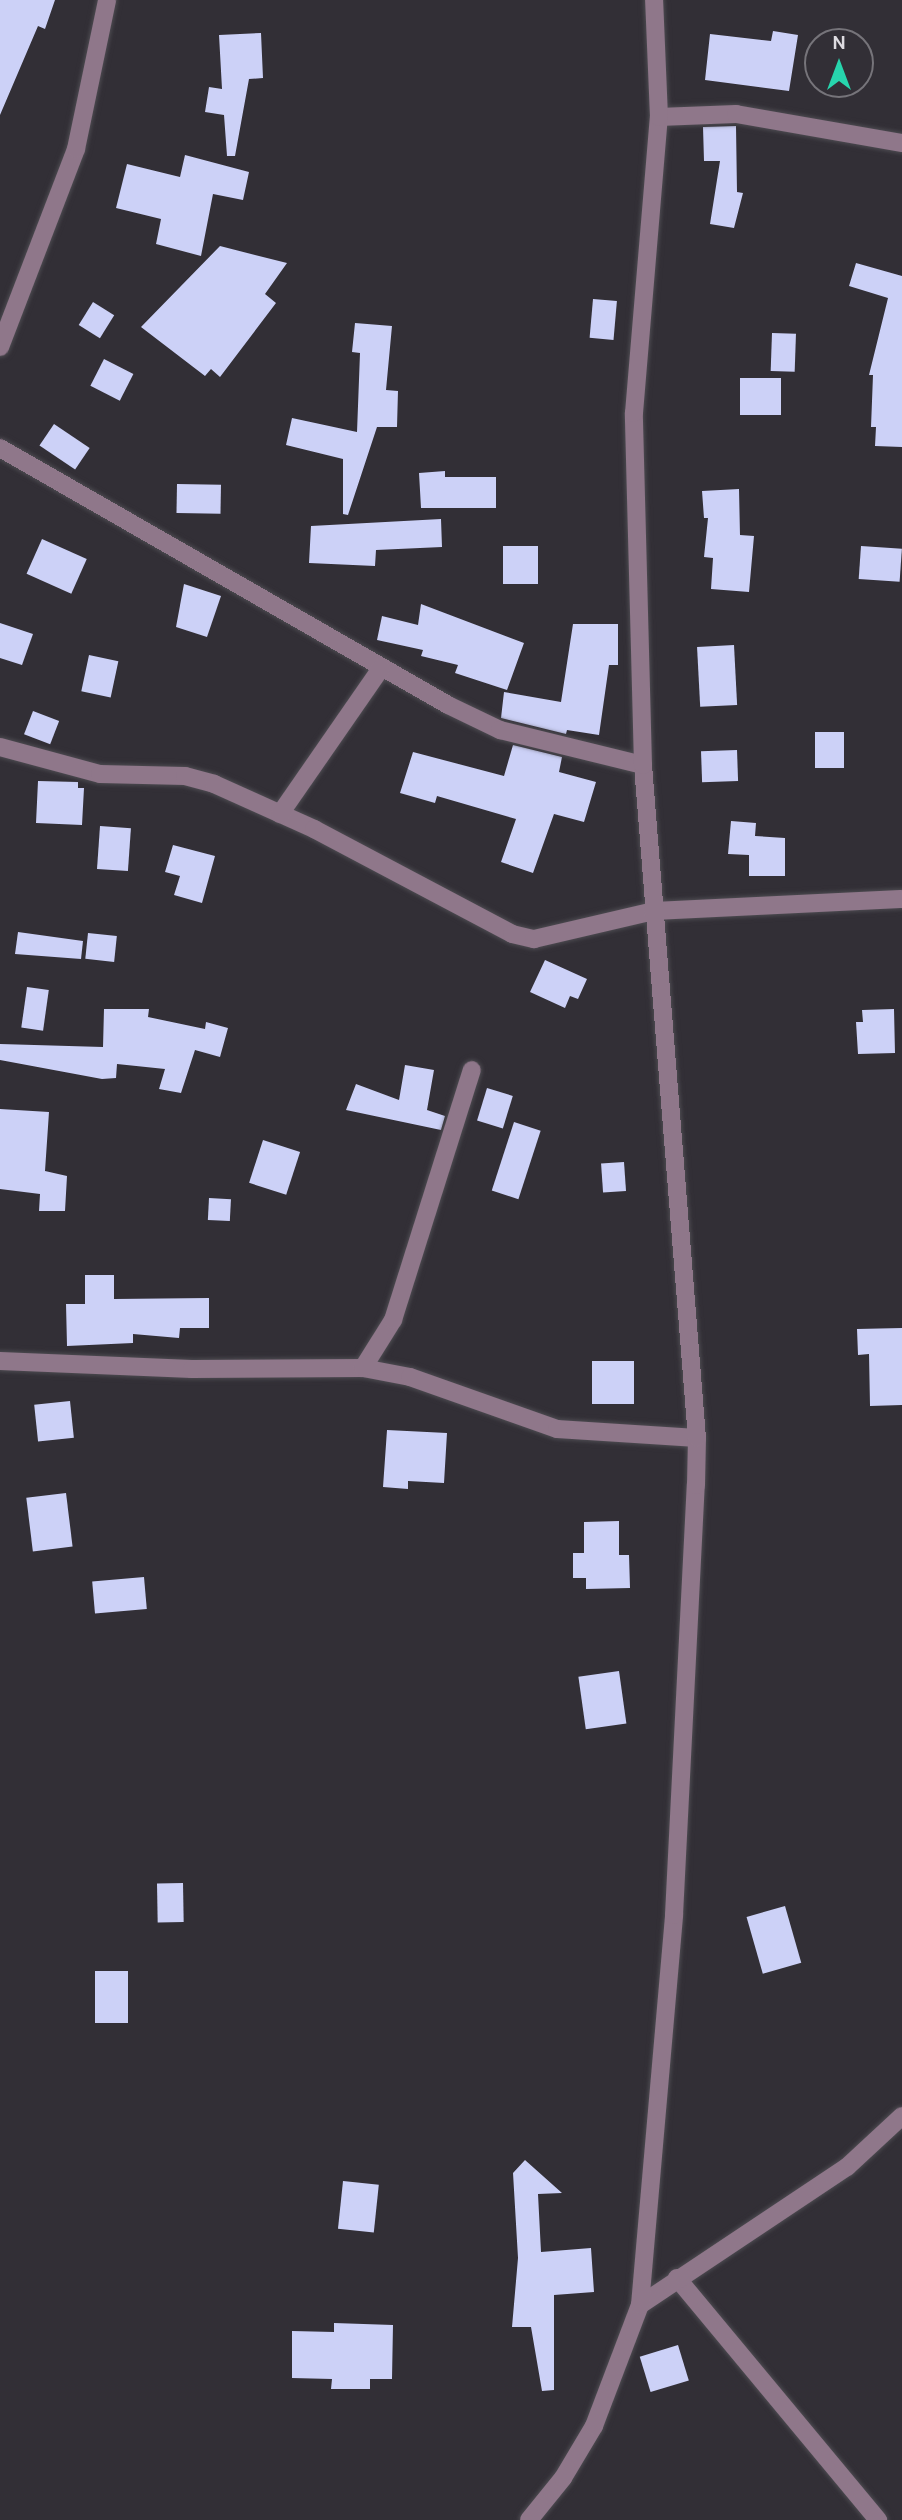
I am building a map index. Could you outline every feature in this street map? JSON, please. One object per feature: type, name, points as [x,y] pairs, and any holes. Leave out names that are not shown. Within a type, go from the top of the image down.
[{"type":"street","points":[[0,347],[76,149],[107,0]]},
{"type":"street","points":[[529,2520],[563,2478],[594,2426],[640,2305],[674,1915],[697,1438],[643,765],[634,413],[659,117],[654,0]]},
{"type":"street","points":[[659,117],[736,114],[902,143]]},
{"type":"street","points":[[0,447],[381,668],[500,730],[643,765]]},
{"type":"street","points":[[280,814],[381,668]]},
{"type":"street","points":[[0,747],[100,774],[184,776],[280,814],[512,934],[534,939],[653,911],[902,900]]},
{"type":"street","points":[[363,1368],[393,1320],[472,1070]]},
{"type":"street","points":[[0,1361],[191,1369],[363,1368],[410,1377],[557,1429],[697,1438]]},
{"type":"street","points":[[640,2305],[846,2167],[902,2116]]},
{"type":"street","points":[[677,2278],[878,2520]]},
{"type":"building","points":[[0,0],[55,0],[45,29],[38,26],[0,115]]},
{"type":"building","points":[[773,31],[798,35],[789,91],[705,80],[710,34],[771,41]]},
{"type":"building","points":[[261,33],[263,78],[249,79],[235,156],[227,156],[224,115],[205,112],[209,87],[222,89],[219,35]]},
{"type":"building","points":[[736,126],[737,192],[743,193],[734,228],[710,224],[720,161],[704,161],[703,127]]},
{"type":"building","points":[[185,155],[249,172],[243,200],[213,194],[201,256],[156,244],[161,219],[116,208],[127,164],[180,177]]},
{"type":"building","points":[[220,246],[287,263],[265,294],[276,303],[220,377],[211,369],[205,376],[141,327]]},
{"type":"building","points":[[856,263],[902,276],[902,447],[875,446],[876,427],[871,427],[873,375],[869,375],[888,298],[849,286]]},
{"type":"building","points":[[593,299],[617,301],[614,340],[590,338]]},
{"type":"building","points":[[93,302],[114,315],[100,338],[79,325]]},
{"type":"building","points":[[355,323],[392,326],[386,390],[398,391],[397,427],[377,427],[348,515],[343,514],[343,459],[286,445],[292,418],[357,432],[360,353],[352,352]]},
{"type":"building","points":[[772,333],[796,334],[795,372],[771,371]]},
{"type":"building","points":[[104,359],[133,374],[120,401],[90,386]]},
{"type":"building","points":[[740,378],[781,378],[781,415],[740,415]]},
{"type":"building","points":[[54,424],[90,448],[75,470],[39,446]]},
{"type":"building","points":[[445,471],[445,477],[496,477],[496,508],[421,508],[419,473]]},
{"type":"building","points":[[177,484],[221,485],[220,514],[176,513]]},
{"type":"building","points":[[739,489],[740,535],[754,536],[749,592],[711,589],[713,558],[704,557],[708,518],[704,518],[702,491]]},
{"type":"building","points":[[441,519],[442,547],[376,550],[375,566],[309,563],[311,526]]},
{"type":"building","points":[[42,539],[87,559],[71,594],[27,574]]},
{"type":"building","points":[[503,546],[538,546],[538,584],[503,584]]},
{"type":"building","points":[[861,546],[902,549],[900,582],[859,579]]},
{"type":"building","points":[[184,584],[221,596],[207,637],[176,627]]},
{"type":"building","points":[[421,604],[524,643],[507,690],[455,673],[458,665],[421,656],[423,650],[377,640],[382,616],[418,625]]},
{"type":"building","points":[[0,623],[33,634],[22,665],[0,658]]},
{"type":"building","points":[[573,624],[618,624],[618,665],[609,665],[599,735],[567,730],[566,734],[501,718],[504,692],[561,702]]},
{"type":"building","points":[[734,645],[737,705],[700,707],[697,647]]},
{"type":"building","points":[[89,655],[118,661],[111,697],[81,691]]},
{"type":"building","points":[[33,711],[59,721],[50,744],[24,734]]},
{"type":"building","points":[[815,732],[844,732],[844,768],[815,768]]},
{"type":"building","points":[[513,745],[562,757],[559,772],[596,782],[584,822],[554,814],[533,873],[501,862],[516,819],[437,796],[435,803],[400,793],[413,752],[504,776]]},
{"type":"building","points":[[737,750],[738,781],[702,782],[701,751]]},
{"type":"building","points":[[38,781],[78,782],[78,788],[84,788],[82,825],[36,823]]},
{"type":"building","points":[[731,821],[756,823],[755,836],[785,838],[785,876],[749,876],[749,855],[728,854]]},
{"type":"building","points":[[100,826],[131,828],[128,871],[97,869]]},
{"type":"building","points":[[173,845],[215,856],[202,903],[174,895],[180,876],[165,872]]},
{"type":"building","points":[[18,932],[83,941],[81,959],[15,954]]},
{"type":"building","points":[[88,933],[117,936],[114,962],[85,959]]},
{"type":"building","points":[[545,960],[587,979],[578,999],[570,996],[565,1008],[530,992]]},
{"type":"building","points":[[27,987],[49,990],[43,1031],[21,1028]]},
{"type":"building","points":[[104,1009],[149,1009],[148,1017],[205,1029],[206,1022],[228,1028],[220,1057],[195,1050],[181,1093],[159,1089],[165,1069],[117,1064],[116,1078],[102,1079],[0,1060],[0,1044],[103,1047]]},
{"type":"building","points":[[894,1009],[895,1053],[858,1054],[856,1022],[863,1022],[862,1010]]},
{"type":"building","points":[[405,1065],[434,1070],[427,1110],[445,1116],[441,1130],[346,1110],[356,1084],[399,1100]]},
{"type":"building","points":[[487,1088],[513,1096],[503,1128],[477,1121]]},
{"type":"building","points":[[0,1109],[49,1112],[45,1171],[67,1176],[65,1211],[39,1211],[40,1194],[0,1189]]},
{"type":"building","points":[[514,1122],[541,1131],[518,1199],[492,1190]]},
{"type":"building","points":[[263,1140],[300,1152],[286,1195],[249,1183]]},
{"type":"building","points":[[624,1162],[626,1191],[603,1193],[601,1164]]},
{"type":"building","points":[[209,1198],[231,1199],[230,1221],[208,1220]]},
{"type":"building","points":[[85,1275],[114,1275],[114,1299],[209,1298],[209,1328],[180,1328],[179,1338],[133,1334],[133,1343],[67,1346],[66,1304],[85,1304]]},
{"type":"building","points":[[902,1328],[902,1405],[870,1406],[869,1354],[858,1355],[857,1329]]},
{"type":"building","points":[[592,1361],[634,1361],[634,1404],[592,1404]]},
{"type":"building","points":[[70,1401],[74,1438],[38,1442],[34,1405]]},
{"type":"building","points":[[387,1430],[447,1433],[444,1483],[408,1481],[408,1489],[383,1487]]},
{"type":"building","points":[[66,1493],[73,1547],[33,1551],[26,1498]]},
{"type":"building","points":[[619,1521],[619,1555],[629,1555],[630,1588],[586,1589],[586,1578],[573,1578],[573,1553],[584,1553],[584,1522]]},
{"type":"building","points":[[144,1577],[147,1609],[95,1613],[92,1582]]},
{"type":"building","points":[[619,1671],[626,1723],[586,1729],[578,1677]]},
{"type":"building","points":[[157,1883],[183,1883],[184,1922],[158,1922]]},
{"type":"building","points":[[785,1906],[801,1963],[763,1974],[747,1917]]},
{"type":"building","points":[[95,1971],[128,1971],[128,2023],[95,2023]]},
{"type":"building","points":[[525,2160],[562,2193],[538,2194],[541,2252],[591,2248],[594,2292],[554,2295],[554,2390],[542,2391],[531,2327],[512,2327],[518,2258],[513,2173]]},
{"type":"building","points":[[343,2181],[379,2185],[374,2233],[338,2229]]},
{"type":"building","points":[[334,2323],[393,2325],[392,2379],[370,2379],[370,2389],[331,2389],[332,2379],[292,2378],[292,2331],[334,2332]]},
{"type":"building","points":[[678,2345],[689,2380],[651,2392],[640,2357]]}]
